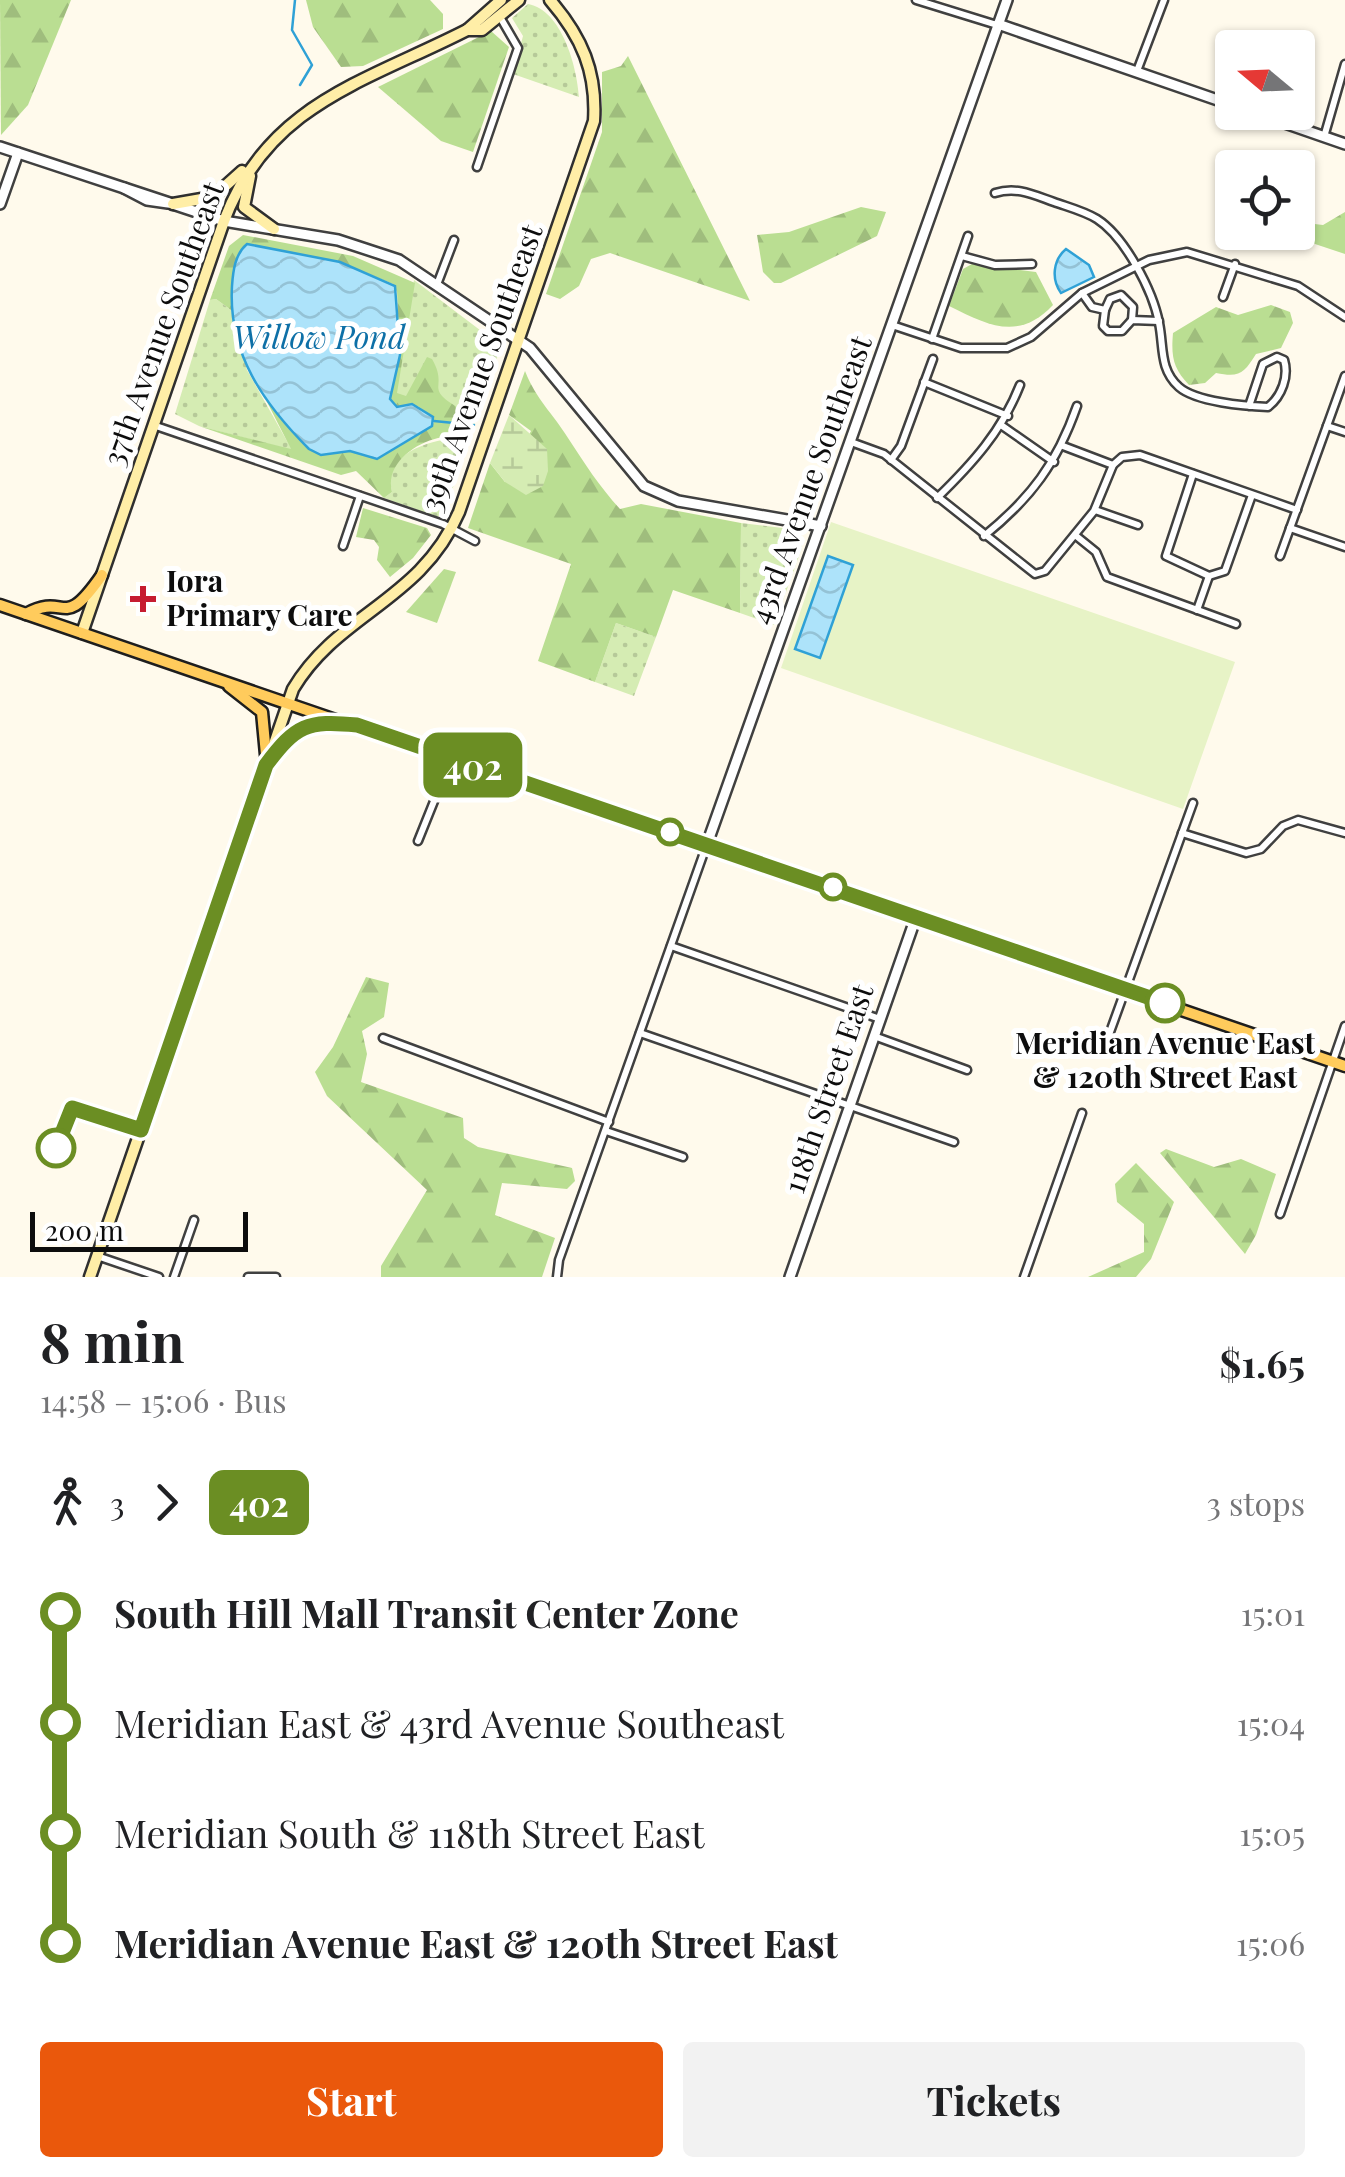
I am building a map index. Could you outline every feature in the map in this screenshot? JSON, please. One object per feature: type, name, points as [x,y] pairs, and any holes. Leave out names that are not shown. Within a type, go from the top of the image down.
[{"type":"main road","points":[[499,8],[519,0]]},
{"type":"main road","name":"39th Avenue Southeast","points":[[90,1277],[288,702],[317,656],[424,570],[452,528],[594,121],[594,88],[584,47],[550,0]]},
{"type":"main road","name":"37th Avenue Southeast","points":[[82,632],[224,221],[236,190],[260,152],[318,103],[467,30],[482,30],[499,8]]},
{"type":"main road","points":[[171,204],[219,193],[260,152]]},
{"type":"main road","points":[[260,152],[243,201],[249,214],[274,229]]},
{"type":"main road","points":[[26,614],[41,606],[66,610],[77,607],[102,575]]},
{"type":"main road","points":[[0,605],[707,844],[1345,1066]]},
{"type":"main road","points":[[215,677],[262,712],[266,765]]},
{"type":"main road","points":[[266,765],[289,735],[303,726],[357,725]]},
{"type":"street","points":[[916,0],[1215,99]]},
{"type":"street","name":"43rd Avenue Southeast","points":[[707,844],[1007,0]]},
{"type":"street","points":[[1137,71],[1164,0]]},
{"type":"street","points":[[478,167],[518,48],[499,8]]},
{"type":"street","points":[[1324,137],[1345,64]]},
{"type":"street","points":[[1304,130],[1345,144]]},
{"type":"street","points":[[0,147],[224,221],[376,250],[438,282],[520,339],[644,486],[678,501],[821,526]]},
{"type":"street","points":[[0,204],[18,153]]},
{"type":"street","points":[[995,193],[1015,189],[1089,214],[1112,231],[1159,321],[1164,363],[1179,387],[1204,399],[1249,406],[1268,407],[1282,389],[1287,372],[1284,360],[1277,357],[1263,364],[1249,406]]},
{"type":"street","points":[[932,339],[968,236]]},
{"type":"street","points":[[438,282],[454,240]]},
{"type":"street","points":[[892,325],[972,351],[1007,348],[1040,330],[1082,293],[1167,254],[1188,252],[1298,286],[1345,317]]},
{"type":"street","points":[[962,256],[995,265],[1032,264]]},
{"type":"street","points":[[1223,297],[1235,264]]},
{"type":"street","points":[[1082,293],[1092,306],[1104,310]]},
{"type":"street","points":[[1121,296],[1133,307],[1132,320],[1122,331],[1108,332],[1103,326],[1104,310],[1110,299],[1121,296]]},
{"type":"street","points":[[1132,320],[1159,321]]},
{"type":"street","points":[[891,460],[932,359]]},
{"type":"street","points":[[1280,556],[1345,376]]},
{"type":"street","points":[[924,382],[1008,416]]},
{"type":"street","points":[[937,498],[972,465],[1008,416],[1020,385]]},
{"type":"street","points":[[984,536],[1014,511],[1054,462],[1077,406]]},
{"type":"street","points":[[152,424],[452,528],[475,541]]},
{"type":"street","points":[[1001,425],[1054,462]]},
{"type":"street","points":[[1327,426],[1345,432]]},
{"type":"street","points":[[851,442],[891,460],[1035,574],[1045,571],[1095,510],[1113,465],[1122,457],[1140,455],[1297,510]]},
{"type":"street","points":[[1063,446],[1113,465]]},
{"type":"street","points":[[1193,474],[1166,556],[1209,576],[1225,571],[1252,494]]},
{"type":"street","points":[[342,546],[360,496]]},
{"type":"street","points":[[1095,510],[1138,524]]},
{"type":"street","points":[[1290,528],[1345,547]]},
{"type":"street","points":[[1074,535],[1096,552],[1107,577],[1236,624]]},
{"type":"street","points":[[1196,610],[1209,576]]},
{"type":"street","points":[[418,841],[452,758]]},
{"type":"street","points":[[1106,1043],[1193,802]]},
{"type":"street","points":[[1182,833],[1246,852],[1261,849],[1283,826],[1298,820],[1345,833]]},
{"type":"street","points":[[558,1277],[558,1263],[707,844]]},
{"type":"street","name":"118th Street East","points":[[790,1277],[916,917]]},
{"type":"street","points":[[671,946],[880,1020]]},
{"type":"street","points":[[1280,1214],[1345,1026]]},
{"type":"street","points":[[640,1033],[954,1142]]},
{"type":"street","points":[[874,1036],[967,1070]]},
{"type":"street","points":[[383,1038],[609,1122]]},
{"type":"street","points":[[1024,1277],[1082,1113]]},
{"type":"street","points":[[606,1131],[683,1157]]},
{"type":"street","points":[[174,1277],[194,1220]]},
{"type":"street","points":[[97,1256],[160,1277]]},
{"type":"street","points":[[250,1277],[276,1277]]},
{"type":"green space","points":[[0,0],[71,0],[28,105],[1,135]]},
{"type":"green space","points":[[306,0],[430,0],[443,14],[443,29],[363,66],[341,67],[313,27]]},
{"type":"green space","points":[[528,4],[540,8],[559,28],[571,56],[579,97],[513,74],[523,36],[512,18]]},
{"type":"green space","points":[[491,31],[509,47],[473,152],[441,141],[378,87]]},
{"type":"green space","points":[[628,56],[750,301],[610,253],[591,259],[579,286],[560,299],[546,294],[602,132],[602,72],[621,66]]},
{"type":"green space","points":[[861,207],[886,212],[877,236],[781,283],[774,283],[763,272],[757,235],[789,232]]},
{"type":"green space","points":[[1345,212],[1345,254],[1315,244],[1315,224],[1323,225]]},
{"type":"green space","points":[[243,235],[353,256],[415,283],[397,393],[406,396],[427,357],[432,359],[440,393],[471,415],[469,434],[438,438],[403,457],[393,473],[392,492],[384,498],[356,471],[341,475],[199,426],[291,449],[266,400],[303,443],[321,455],[350,451],[375,459],[434,423],[433,417],[418,406],[397,407],[390,399],[400,355],[397,292],[393,284],[340,262],[250,244],[236,262],[231,310],[216,299],[210,300],[229,246]]},
{"type":"green space","points":[[972,264],[1036,272],[1053,305],[1028,323],[1003,327],[949,306],[963,269]]},
{"type":"green space","points":[[414,280],[501,346],[451,493],[438,517],[384,498],[392,492],[394,467],[402,458],[423,445],[461,438],[394,395]]},
{"type":"green space","points":[[216,299],[231,310],[247,370],[292,450],[199,426],[175,414],[210,300]]},
{"type":"green space","points":[[1271,305],[1290,312],[1293,323],[1281,348],[1256,354],[1240,372],[1216,373],[1205,383],[1189,385],[1174,362],[1173,333],[1216,307],[1238,315]]},
{"type":"green space","points":[[525,371],[592,475],[620,509],[641,504],[741,523],[740,613],[673,590],[656,637],[616,623],[595,682],[538,661],[571,564],[468,528],[490,463],[505,482],[531,431],[509,415]]},
{"type":"green space","points":[[509,415],[547,449],[548,471],[543,486],[526,495],[505,482],[490,463]]},
{"type":"green space","points":[[363,508],[427,528],[431,535],[413,558],[390,577],[377,560],[379,547],[374,540],[356,537]]},
{"type":"green space","points":[[831,522],[1235,662],[1183,809],[781,668]]},
{"type":"green space","points":[[741,523],[791,529],[802,536],[802,548],[774,625],[740,613]]},
{"type":"green space","points":[[444,569],[456,572],[437,623],[406,612]]},
{"type":"green space","points":[[616,623],[656,637],[634,696],[595,682]]},
{"type":"green space","points":[[366,977],[389,983],[384,1017],[362,1031],[367,1054],[361,1082],[463,1118],[464,1138],[478,1147],[572,1168],[575,1181],[567,1189],[502,1183],[495,1215],[555,1238],[542,1277],[381,1277],[381,1266],[427,1190],[327,1096],[315,1072],[333,1047]]},
{"type":"green space","points":[[1166,1149],[1214,1167],[1241,1159],[1276,1174],[1256,1235],[1245,1254],[1160,1153]]},
{"type":"green space","points":[[1136,1163],[1174,1202],[1151,1259],[1136,1277],[1088,1277],[1144,1252],[1144,1224],[1117,1202],[1115,1184]]},
{"type":"water","name":"Willow Pond","points":[[247,244],[340,262],[395,286],[400,355],[390,399],[397,407],[412,404],[433,417],[432,426],[377,459],[350,451],[321,455],[309,449],[263,395],[242,355],[232,310],[232,286],[237,258]]},
{"type":"water","points":[[1066,249],[1089,265],[1094,277],[1061,293],[1055,270]]},
{"type":"water","points":[[828,556],[853,565],[820,658],[795,649]]},
{"type":"waterway","points":[[295,0],[292,30],[312,65],[300,85]]},
{"type":"waterway","points":[[434,421],[474,425]]},
{"type":"bus line","name":"402","points":[[56,1148],[72,1108],[141,1130],[266,765],[289,735],[303,726],[320,723],[357,725],[1165,1003]]},
{"type":"place","name":"Iora Primary Care","points":[[143,599]]},
{"type":"place","name":"Meridian Avenue East & 120th Street East","points":[[1165,1003]]}]
